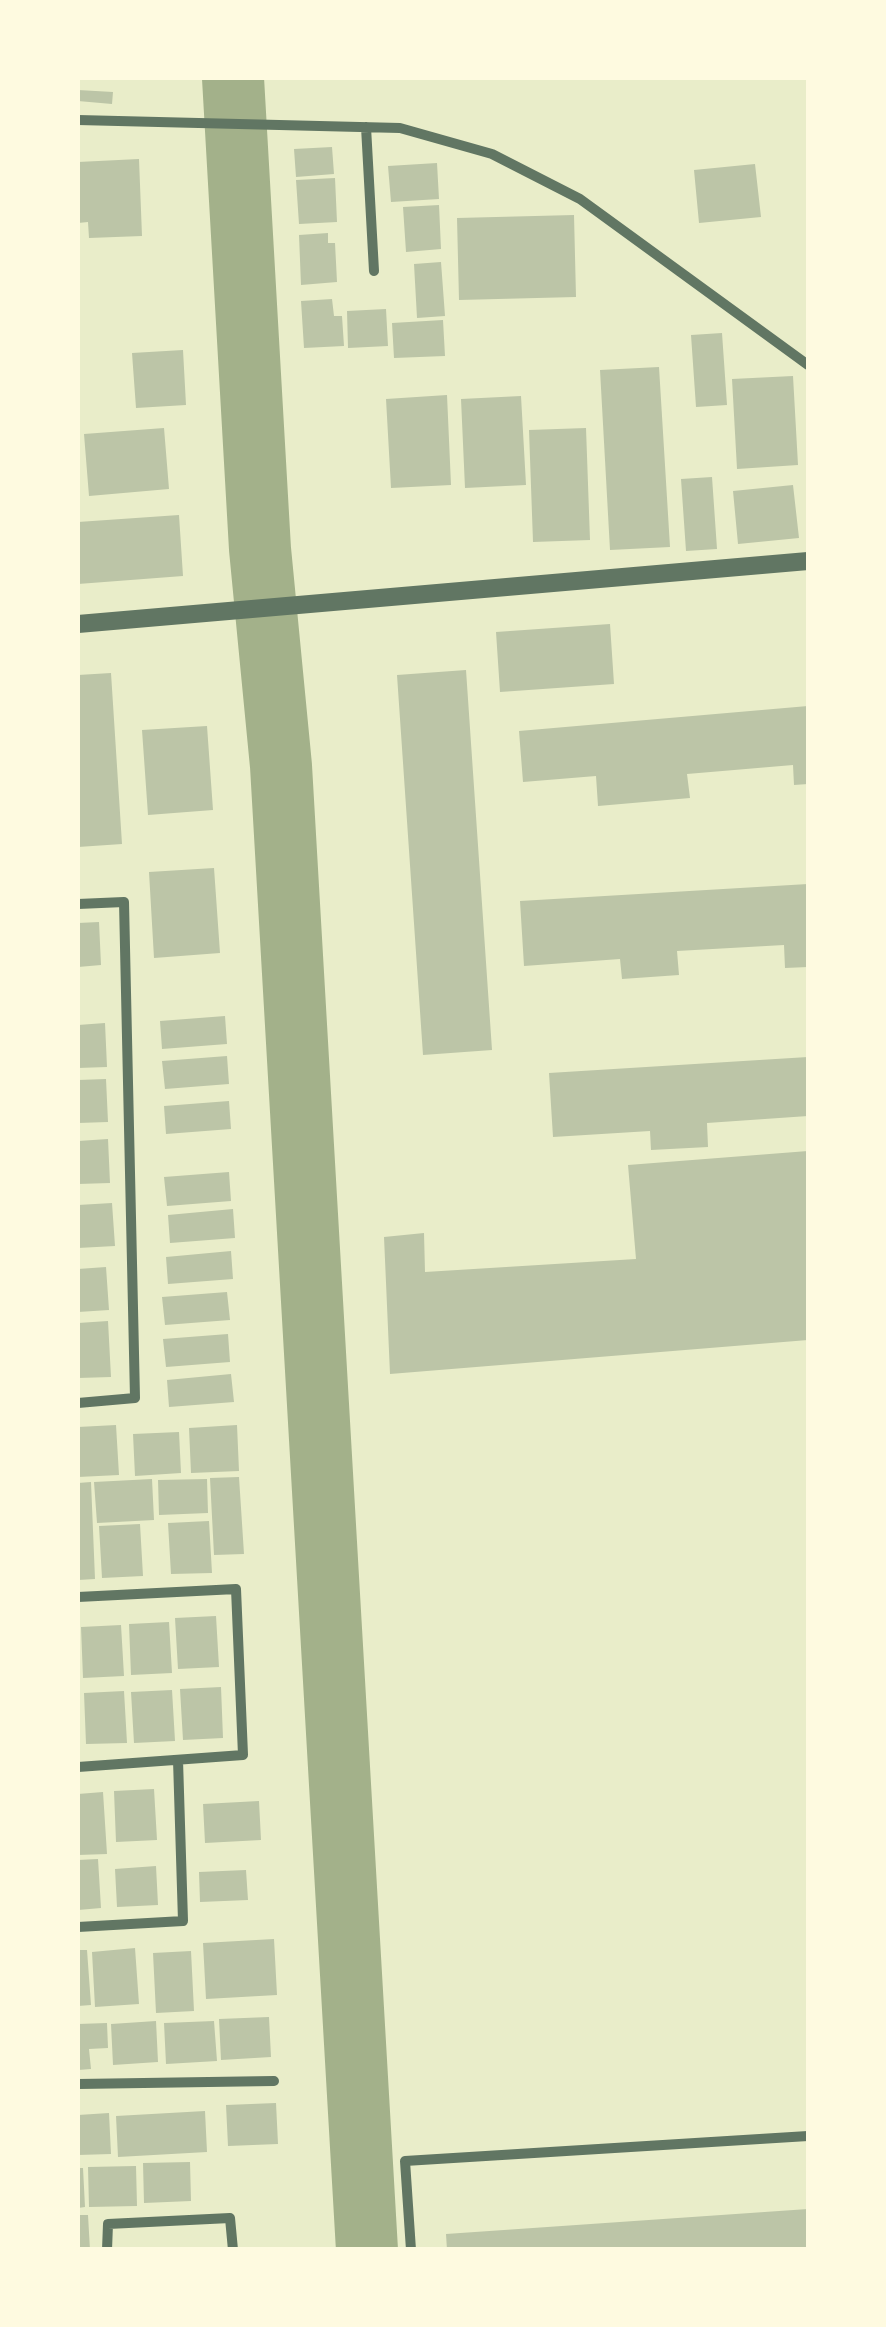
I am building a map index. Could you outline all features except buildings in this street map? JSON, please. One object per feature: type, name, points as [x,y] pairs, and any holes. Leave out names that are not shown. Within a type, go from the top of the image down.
[{"type":"street","points":[[78,120],[400,128],[492,154],[580,199],[808,365]]},
{"type":"street","points":[[366,127],[374,270]]},
{"type":"street","points":[[78,624],[808,561]]},
{"type":"street","points":[[78,904],[124,902],[135,1398],[78,1403]]},
{"type":"street","points":[[78,1597],[236,1590],[243,1756],[78,1766]]},
{"type":"street","points":[[78,1927],[183,1922],[178,1760]]},
{"type":"street","points":[[78,2084],[274,2081]]},
{"type":"street","points":[[411,2250],[404,2161],[808,2136]]},
{"type":"street","points":[[108,2250],[108,2224],[230,2218],[232,2250]]},
{"type":"waterway","points":[[233,78],[260,549],[281,766],[367,2250]]}]
